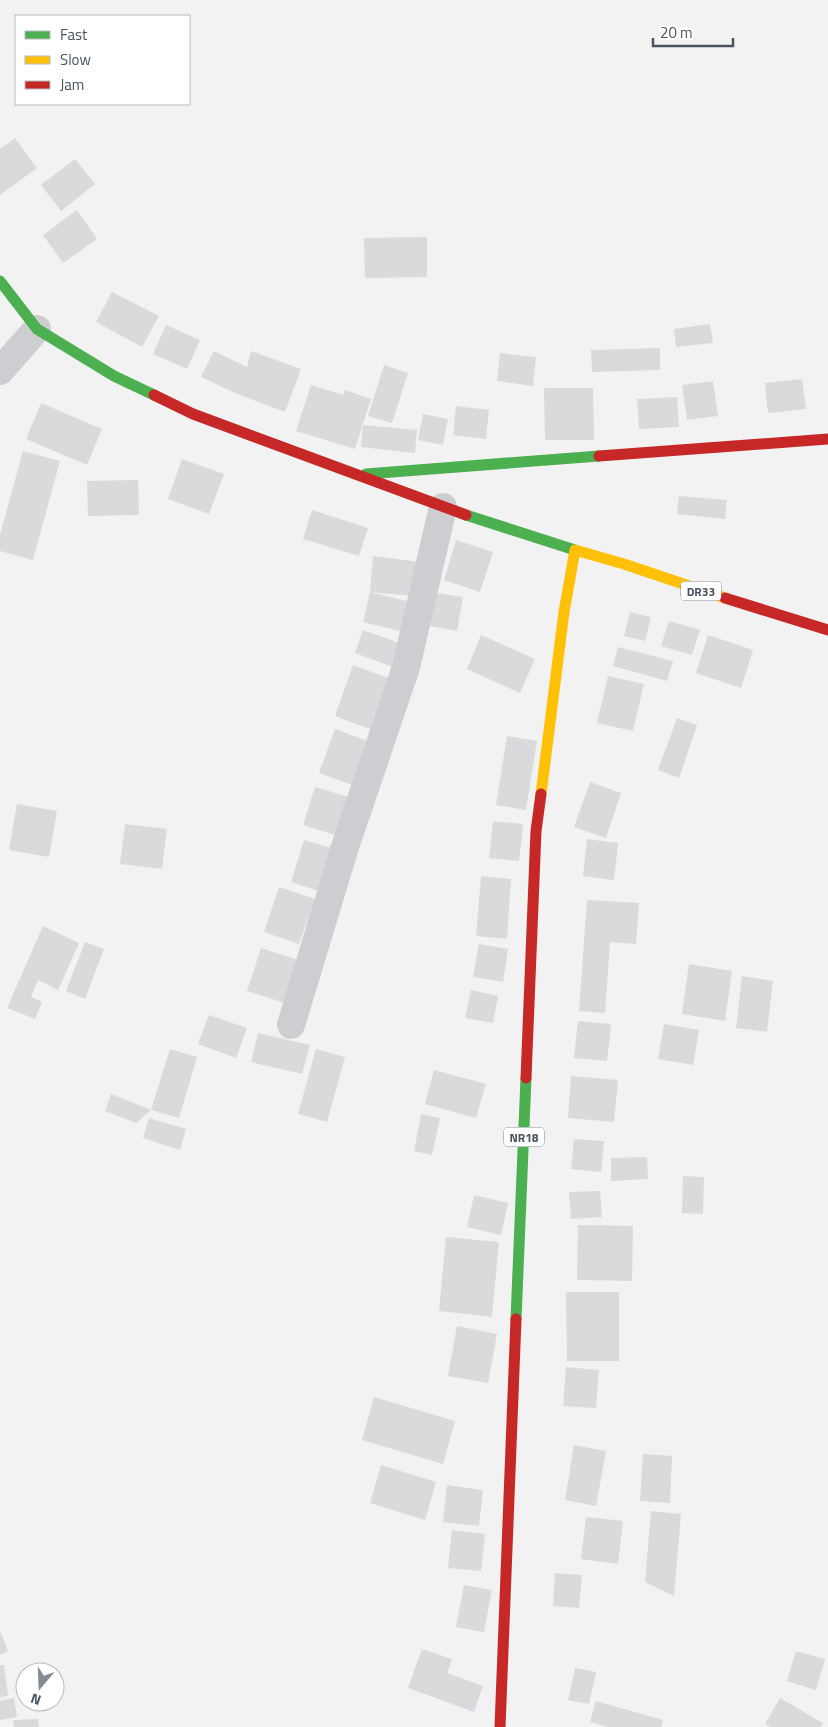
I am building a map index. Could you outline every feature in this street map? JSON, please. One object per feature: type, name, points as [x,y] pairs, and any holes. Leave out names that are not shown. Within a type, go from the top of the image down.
[{"type":"main road","name":"DR33","points":[[0,281],[37,329],[114,376],[194,414],[474,518],[828,630]]},
{"type":"main road","name":"DR33","points":[[357,475],[828,439]]},
{"type":"main road","name":"NR18","points":[[500,1727],[536,831],[564,612],[575,550]]},
{"type":"street","points":[[0,371],[37,329]]},
{"type":"street","points":[[291,1025],[344,850],[406,667],[442,507]]},
{"type":"building","points":[[15,138],[37,168],[0,195],[0,149]]},
{"type":"building","points":[[75,159],[95,184],[61,211],[41,185]]},
{"type":"building","points":[[77,210],[97,239],[63,263],[43,235]]},
{"type":"building","points":[[427,237],[427,277],[365,278],[364,238]]},
{"type":"building","points":[[112,292],[159,316],[142,347],[96,322]]},
{"type":"building","points":[[710,324],[713,343],[676,347],[674,329]]},
{"type":"building","points":[[166,325],[200,340],[187,369],[153,354]]},
{"type":"building","points":[[660,348],[660,370],[592,372],[591,350]]},
{"type":"building","points":[[214,351],[247,367],[251,351],[301,369],[285,412],[235,393],[201,377]]},
{"type":"building","points":[[500,353],[536,357],[533,386],[497,381]]},
{"type":"building","points":[[384,365],[408,373],[392,423],[368,416]]},
{"type":"building","points":[[802,379],[806,409],[768,413],[765,383]]},
{"type":"building","points":[[713,381],[718,416],[687,420],[682,385]]},
{"type":"building","points":[[311,385],[343,395],[345,390],[371,399],[355,449],[296,431]]},
{"type":"building","points":[[544,388],[593,388],[594,440],[545,440]]},
{"type":"building","points":[[677,397],[679,427],[639,429],[637,399]]},
{"type":"building","points":[[41,403],[102,429],[87,465],[26,439]]},
{"type":"building","points":[[456,406],[489,410],[486,439],[453,435]]},
{"type":"building","points":[[423,414],[448,419],[443,445],[418,440]]},
{"type":"building","points":[[363,425],[417,430],[415,453],[361,447]]},
{"type":"building","points":[[23,451],[60,461],[33,560],[0,551],[0,535]]},
{"type":"building","points":[[182,459],[224,474],[209,514],[168,499]]},
{"type":"building","points":[[138,480],[139,515],[88,516],[87,481]]},
{"type":"building","points":[[679,496],[727,500],[725,519],[677,514]]},
{"type":"building","points":[[312,510],[368,528],[359,556],[303,539]]},
{"type":"building","points":[[456,540],[493,552],[480,592],[444,580]]},
{"type":"building","points":[[373,556],[427,563],[423,597],[370,592]]},
{"type":"building","points":[[370,592],[423,605],[416,635],[363,622]]},
{"type":"building","points":[[436,593],[463,597],[457,631],[430,626]]},
{"type":"building","points":[[630,612],[651,617],[645,641],[624,636]]},
{"type":"building","points":[[669,621],[700,630],[692,655],[661,646]]},
{"type":"building","points":[[363,630],[402,644],[393,667],[355,653]]},
{"type":"building","points":[[481,635],[535,659],[520,693],[467,669]]},
{"type":"building","points":[[708,635],[753,650],[741,688],[696,673]]},
{"type":"building","points":[[618,647],[673,661],[667,681],[613,666]]},
{"type":"building","points":[[353,665],[388,678],[370,729],[335,716]]},
{"type":"building","points":[[608,676],[644,684],[633,731],[597,723]]},
{"type":"building","points":[[677,718],[697,725],[679,778],[658,770]]},
{"type":"building","points":[[335,729],[368,741],[352,785],[319,773]]},
{"type":"building","points":[[507,736],[537,741],[526,810],[496,805]]},
{"type":"building","points":[[590,782],[621,793],[606,838],[574,827]]},
{"type":"building","points":[[315,787],[349,797],[338,836],[303,825]]},
{"type":"building","points":[[17,804],[57,811],[49,857],[9,850]]},
{"type":"building","points":[[493,821],[523,824],[519,861],[489,858]]},
{"type":"building","points":[[125,824],[167,829],[162,869],[120,864]]},
{"type":"building","points":[[587,839],[618,843],[614,880],[583,876]]},
{"type":"building","points":[[304,840],[335,849],[322,892],[291,882]]},
{"type":"building","points":[[481,876],[511,879],[507,939],[476,936]]},
{"type":"building","points":[[279,887],[315,899],[299,944],[264,932]]},
{"type":"building","points":[[587,900],[639,903],[636,944],[610,942],[605,1013],[579,1011]]},
{"type":"building","points":[[43,926],[79,943],[58,990],[38,980],[31,997],[42,1002],[35,1019],[7,1008]]},
{"type":"building","points":[[85,942],[104,949],[85,999],[66,991]]},
{"type":"building","points":[[479,944],[508,949],[503,982],[473,977]]},
{"type":"building","points":[[261,948],[302,961],[288,1004],[247,991]]},
{"type":"building","points":[[689,964],[732,971],[725,1021],[682,1014]]},
{"type":"building","points":[[742,976],[773,981],[767,1032],[736,1028]]},
{"type":"building","points":[[471,990],[498,996],[493,1023],[465,1018]]},
{"type":"building","points":[[209,1015],[247,1028],[236,1058],[198,1044]]},
{"type":"building","points":[[578,1021],[611,1024],[607,1061],[574,1058]]},
{"type":"building","points":[[664,1024],[699,1030],[693,1065],[658,1059]]},
{"type":"building","points":[[258,1033],[310,1045],[302,1074],[251,1062]]},
{"type":"building","points":[[170,1049],[197,1057],[179,1118],[151,1110]]},
{"type":"building","points":[[316,1049],[345,1057],[327,1122],[298,1114]]},
{"type":"building","points":[[434,1070],[486,1084],[476,1118],[425,1104]]},
{"type":"building","points":[[571,1076],[618,1080],[614,1122],[568,1118]]},
{"type":"building","points":[[111,1094],[151,1110],[136,1123],[105,1111]]},
{"type":"building","points":[[421,1114],[440,1118],[432,1155],[414,1151]]},
{"type":"building","points":[[149,1118],[186,1129],[180,1150],[143,1138]]},
{"type":"building","points":[[574,1139],[604,1141],[601,1172],[571,1169]]},
{"type":"building","points":[[647,1157],[648,1179],[611,1181],[611,1158]]},
{"type":"building","points":[[683,1176],[704,1177],[703,1214],[682,1213]]},
{"type":"building","points":[[600,1191],[602,1217],[571,1219],[569,1192]]},
{"type":"building","points":[[474,1195],[508,1203],[501,1235],[467,1227]]},
{"type":"building","points":[[578,1225],[633,1226],[632,1281],[577,1280]]},
{"type":"building","points":[[446,1237],[499,1242],[492,1317],[439,1311]]},
{"type":"building","points":[[566,1292],[619,1292],[619,1361],[567,1361]]},
{"type":"building","points":[[457,1326],[497,1334],[488,1383],[448,1376]]},
{"type":"building","points":[[566,1367],[599,1370],[596,1408],[563,1406]]},
{"type":"building","points":[[374,1397],[455,1421],[443,1464],[362,1440]]},
{"type":"building","points":[[574,1445],[606,1451],[596,1506],[565,1500]]},
{"type":"building","points":[[643,1454],[672,1456],[670,1503],[640,1501]]},
{"type":"building","points":[[381,1465],[436,1482],[425,1520],[370,1503]]},
{"type":"building","points":[[447,1485],[483,1490],[479,1526],[443,1522]]},
{"type":"building","points":[[651,1511],[681,1514],[674,1596],[645,1582]]},
{"type":"building","points":[[586,1517],[623,1521],[618,1564],[581,1559]]},
{"type":"building","points":[[452,1530],[485,1534],[481,1571],[448,1568]]},
{"type":"building","points":[[555,1573],[582,1575],[579,1608],[553,1606]]},
{"type":"building","points":[[464,1585],[492,1590],[484,1632],[456,1627]]},
{"type":"building","points":[[0,1630],[8,1651],[0,1655]]},
{"type":"building","points":[[422,1649],[452,1659],[447,1673],[483,1686],[474,1712],[408,1688]]},
{"type":"building","points":[[796,1651],[825,1659],[816,1690],[787,1681]]},
{"type":"building","points":[[0,1665],[4,1665],[8,1696],[0,1697]]},
{"type":"building","points":[[575,1668],[596,1672],[589,1704],[568,1700]]},
{"type":"building","points":[[14,1698],[17,1717],[0,1720],[0,1701]]},
{"type":"building","points":[[780,1698],[823,1723],[821,1727],[770,1727],[765,1724]]},
{"type":"building","points":[[596,1701],[663,1720],[661,1727],[608,1727],[590,1722]]},
{"type":"building","points":[[38,1719],[39,1727],[14,1727],[13,1720]]},
{"type":"traffic: fast","points":[[0,281],[37,329],[114,376],[154,395]]},
{"type":"traffic: fast","points":[[366,474],[599,456]]},
{"type":"traffic: fast","points":[[466,515],[575,550]]},
{"type":"traffic: fast","points":[[516,1319],[526,1078]]},
{"type":"traffic: slow","points":[[541,794],[564,612],[575,550],[624,564],[725,598]]},
{"type":"traffic: jam","points":[[154,395],[193,414],[466,515]]},
{"type":"traffic: jam","points":[[599,456],[828,439]]},
{"type":"traffic: jam","points":[[725,598],[828,630]]},
{"type":"traffic: jam","points":[[526,1078],[536,831],[541,794]]},
{"type":"traffic: jam","points":[[500,1727],[516,1319]]}]
